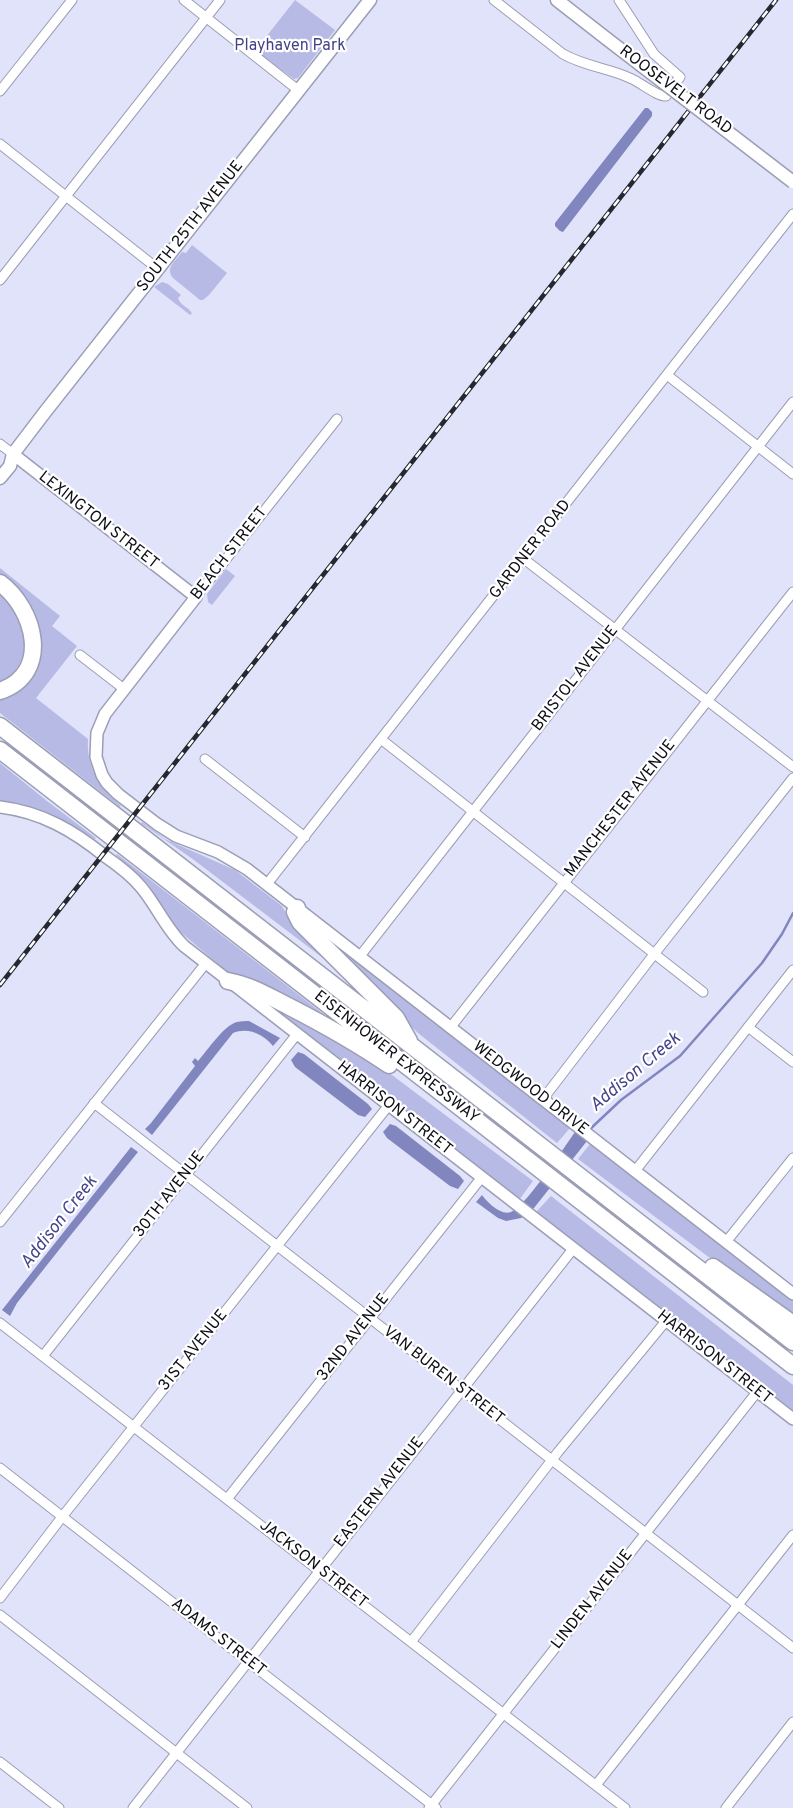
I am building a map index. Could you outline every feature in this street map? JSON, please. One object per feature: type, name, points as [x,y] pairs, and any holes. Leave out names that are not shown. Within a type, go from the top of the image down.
[{"type":"highway","points":[[0,583],[14,595],[27,616],[33,649],[28,669],[9,687],[0,691]]},
{"type":"highway","name":"EISENHOWER EXPRESSWAY","points":[[0,726],[793,1342]]},
{"type":"highway","name":"EISENHOWER EXPRESSWAY","points":[[0,750],[793,1366]]},
{"type":"highway","points":[[297,908],[295,912],[300,922],[396,1018],[412,1047]]},
{"type":"highway","points":[[228,981],[251,987],[304,1014],[360,1045],[410,1080],[444,1095]]},
{"type":"highway","points":[[611,1201],[636,1210],[793,1324]]},
{"type":"main road","name":"SOUTH 25TH AVENUE","points":[[0,461],[13,454],[370,0]]},
{"type":"main road","name":"ROOSEVELT ROAD","points":[[557,0],[793,182]]},
{"type":"main road","name":"SOUTH 25TH AVENUE","points":[[0,478],[10,466],[13,454]]},
{"type":"street","points":[[0,92],[72,0]]},
{"type":"street","points":[[184,0],[298,90]]},
{"type":"street","points":[[0,280],[220,0]]},
{"type":"street","points":[[494,0],[563,54],[574,60],[630,78],[660,96],[666,96],[680,77],[654,54],[619,0]]},
{"type":"street","points":[[0,144],[158,269]]},
{"type":"street","name":"GARDNER ROAD","points":[[267,884],[382,740],[793,214]]},
{"type":"street","points":[[667,375],[793,474]]},
{"type":"street","name":"BRISTOL AVENUE","points":[[360,956],[793,402]]},
{"type":"street","name":"BEACH STREET","points":[[267,884],[232,860],[182,839],[166,830],[118,794],[102,775],[96,757],[97,733],[101,720],[124,688],[337,419]]},
{"type":"street","name":"LEXINGTON STREET","points":[[0,444],[196,597]]},
{"type":"street","points":[[524,559],[793,767]]},
{"type":"street","name":"MANCHESTER AVENUE","points":[[450,1028],[793,592]]},
{"type":"street","points":[[80,655],[124,688]]},
{"type":"street","points":[[382,740],[703,992]]},
{"type":"street","points":[[205,759],[305,836]]},
{"type":"street","points":[[542,1099],[793,778]]},
{"type":"street","name":"HARRISON STREET","points":[[0,807],[41,816],[68,829],[88,842],[135,880],[174,937],[228,981],[793,1419]]},
{"type":"street","name":"WEDGWOOD DRIVE","points":[[267,884],[793,1294]]},
{"type":"street","points":[[0,1222],[206,963]]},
{"type":"street","points":[[635,1170],[793,970]]},
{"type":"street","points":[[748,1027],[793,1062]]},
{"type":"street","name":"30TH AVENUE","points":[[42,1356],[297,1034]]},
{"type":"street","name":"VAN BUREN STREET","points":[[94,1103],[793,1648]]},
{"type":"street","name":"31ST AVENUE","points":[[0,1598],[133,1426],[389,1105]]},
{"type":"street","points":[[726,1242],[793,1158]]},
{"type":"street","name":"32ND AVENUE","points":[[227,1499],[482,1177]]},
{"type":"street","name":"EASTERN AVENUE","points":[[133,1808],[573,1249]]},
{"type":"street","points":[[411,1642],[552,1460],[666,1321]]},
{"type":"street","name":"JACKSON STREET","points":[[0,1323],[625,1808]]},
{"type":"street","name":"LINDEN AVENUE","points":[[432,1807],[503,1713],[758,1392]]},
{"type":"street","name":"ADAMS STREET","points":[[0,1468],[432,1807]]},
{"type":"street","points":[[596,1785],[793,1535]]},
{"type":"street","points":[[0,1615],[247,1808]]},
{"type":"street","points":[[726,1808],[793,1722]]},
{"type":"street","points":[[0,1762],[59,1808]]},
{"type":"green space","name":"Playhaven Park","points":[[295,0],[335,30],[298,78],[294,79],[255,51]]},
{"type":"green space","points":[[192,245],[227,273],[203,300],[200,300],[173,278],[170,271],[170,268],[182,252],[186,253]]},
{"type":"green space","points":[[162,282],[168,284],[181,295],[178,298],[192,313],[190,315],[154,287]]},
{"type":"green space","points":[[0,568],[60,616],[52,626],[77,646],[36,698],[88,739],[89,759],[92,768],[101,784],[120,807],[0,713],[0,694],[36,652],[0,579]]},
{"type":"green space","points":[[226,569],[235,576],[212,605],[208,602],[207,594]]},
{"type":"green space","points":[[0,591],[15,609],[25,634],[25,656],[17,672],[0,684]]},
{"type":"green space","points":[[0,763],[96,838],[62,819],[38,809],[0,801]]},
{"type":"green space","points":[[141,823],[165,839],[235,870],[282,906],[291,922],[352,980],[194,860]]},
{"type":"green space","points":[[117,854],[339,1026],[231,975],[178,930],[148,884]]},
{"type":"green space","points":[[303,919],[563,1120],[562,1122],[570,1128],[557,1143],[418,1033]]},
{"type":"green space","points":[[254,992],[384,1069],[533,1181],[519,1200],[252,994]]},
{"type":"green space","points":[[590,1144],[597,1149],[599,1148],[793,1300],[793,1317],[742,1282],[578,1159]]},
{"type":"green space","points":[[551,1196],[793,1385],[793,1414],[545,1221],[545,1218],[536,1212]]},
{"type":"shaded area","points":[[645,108],[652,112],[652,116],[563,232],[560,231],[555,226],[555,223]]},
{"type":"shaded area","points":[[249,1021],[280,1038],[273,1046],[265,1038],[250,1031],[233,1033],[152,1135],[145,1129],[195,1066],[192,1062],[195,1058],[198,1061],[221,1033],[232,1024]]},
{"type":"shaded area","points":[[298,1052],[304,1054],[372,1109],[365,1117],[358,1115],[295,1067],[291,1060]]},
{"type":"shaded area","points":[[390,1124],[396,1126],[460,1176],[464,1181],[458,1189],[450,1186],[387,1138],[383,1132]]},
{"type":"shaded area","points":[[575,1132],[587,1141],[534,1208],[521,1218],[506,1221],[498,1218],[476,1202],[482,1195],[491,1205],[499,1210],[507,1213],[511,1212],[526,1199]]},
{"type":"shaded area","points":[[131,1147],[138,1152],[17,1303],[10,1316],[2,1310]]},
{"type":"waterway","name":"Addison Creek","points":[[588,1131],[621,1100],[680,1056],[762,963],[782,934],[793,913]]},
{"type":"railway","points":[[0,985],[776,0]]}]
